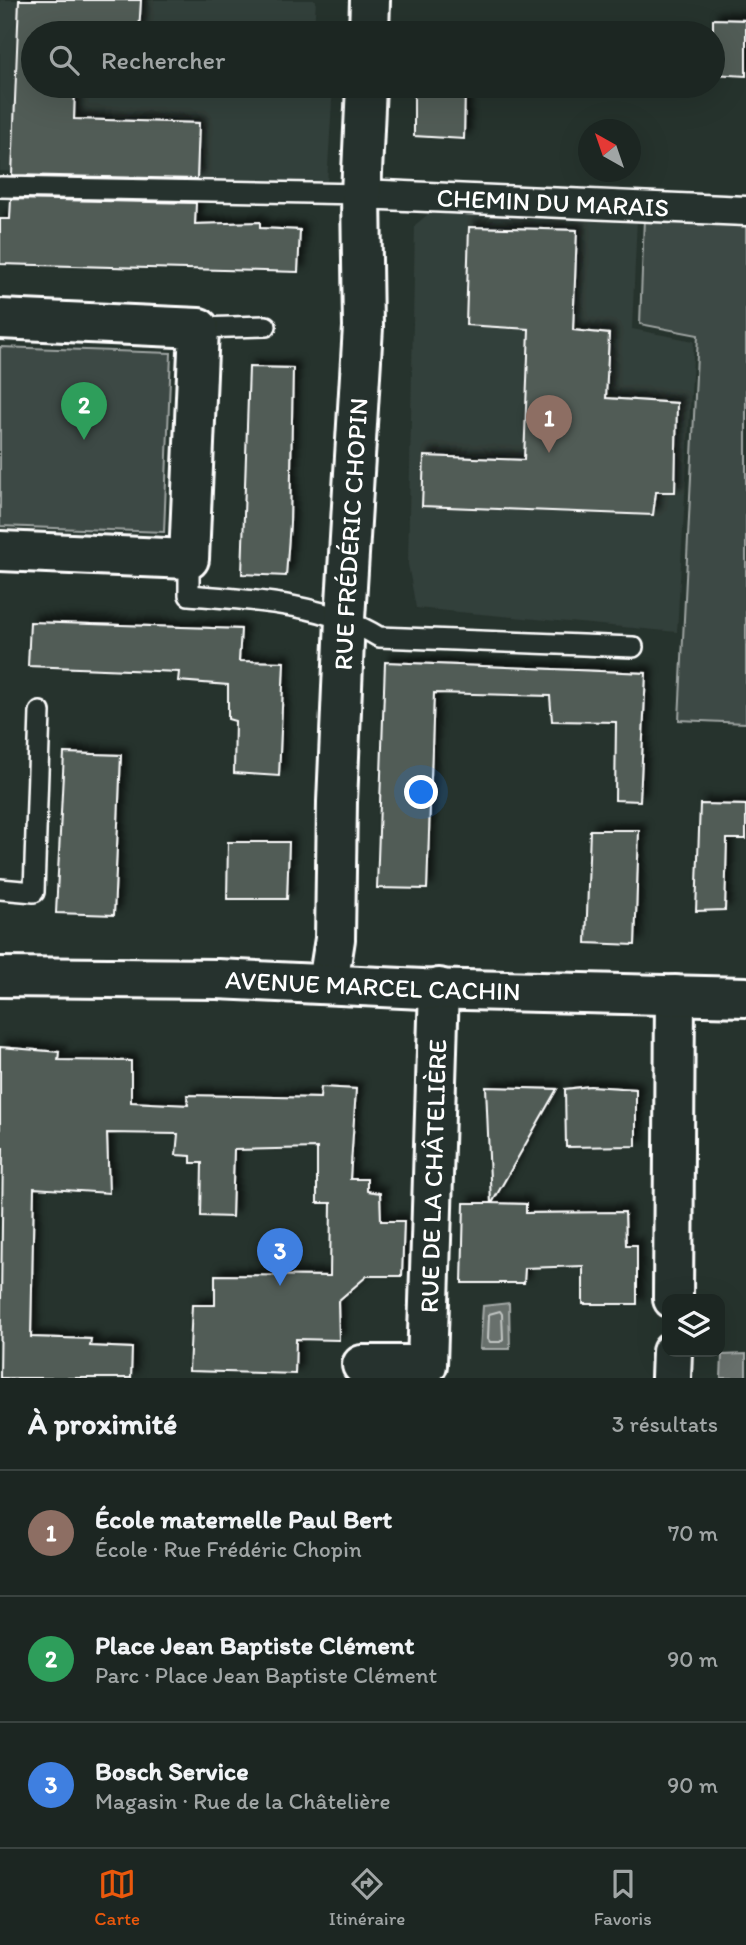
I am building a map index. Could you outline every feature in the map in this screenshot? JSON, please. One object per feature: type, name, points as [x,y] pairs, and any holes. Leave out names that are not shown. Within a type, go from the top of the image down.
[{"type":"street","points":[[369,21],[370,0]]},
{"type":"street","name":"RUE FRÉDÉRIC CHOPIN","points":[[328,983],[335,939],[337,802],[345,619],[363,327],[361,194],[365,98]]},
{"type":"street","name":"CHEMIN DU MARAIS","points":[[361,194],[746,211]]},
{"type":"street","points":[[0,319],[199,328],[190,559],[0,551]]},
{"type":"street","name":"AVENUE MARCEL CACHIN","points":[[0,977],[218,979],[746,997]]},
{"type":"street","name":"RUE DE LA CHÂTELIÈRE","points":[[362,1365],[428,1371],[439,988]]},
{"type":"street","points":[[673,1294],[675,995]]},
{"type":"street","points":[[671,1378],[672,1357]]},
{"type":"lane","points":[[0,187],[361,194]]},
{"type":"lane","points":[[199,328],[266,326]]},
{"type":"lane","points":[[190,559],[189,595],[261,601],[345,619],[379,637],[633,647]]},
{"type":"lane","points":[[0,889],[34,891],[40,712]]},
{"type":"shaded area","points":[[0,0],[316,0],[315,21],[21,21],[21,98],[332,98],[327,183],[0,171]]},
{"type":"shaded area","points":[[433,210],[637,218],[632,329],[694,341],[677,632],[416,608],[408,564],[415,225]]},
{"type":"shaded area","points":[[644,218],[746,226],[746,723],[679,720],[698,335],[640,324]]},
{"type":"shaded area","points":[[0,347],[171,353],[164,532],[0,526]]},
{"type":"water","points":[[509,1303],[510,1349],[480,1349],[483,1306]]},
{"type":"water","points":[[746,1354],[746,1378],[721,1378],[722,1357]]},
{"type":"building","points":[[19,0],[141,0],[140,21],[21,21],[21,98],[75,98],[74,119],[199,123],[197,179],[12,175]]},
{"type":"building","points":[[746,20],[746,76],[725,75],[725,21],[713,21]]},
{"type":"building","points":[[414,98],[465,98],[464,139],[414,136]]},
{"type":"building","points":[[11,199],[196,203],[195,224],[260,222],[260,228],[300,230],[298,272],[0,264],[0,219],[10,219]]},
{"type":"building","points":[[469,227],[577,230],[573,330],[609,334],[606,398],[677,403],[675,492],[656,492],[653,515],[422,506],[424,456],[524,460],[529,329],[466,325]]},
{"type":"building","points":[[249,367],[293,368],[290,523],[286,576],[242,574]]},
{"type":"building","points":[[30,622],[241,629],[239,661],[284,662],[279,776],[234,773],[235,721],[228,719],[228,685],[178,681],[179,672],[28,666]]},
{"type":"building","points":[[385,662],[646,673],[640,801],[615,800],[616,722],[552,721],[550,696],[434,693],[427,889],[377,888]]},
{"type":"building","points":[[64,753],[121,755],[114,915],[56,913]]},
{"type":"building","points":[[700,804],[746,805],[746,839],[727,839],[725,910],[696,911]]},
{"type":"building","points":[[590,830],[639,830],[635,945],[586,943]]},
{"type":"building","points":[[228,842],[289,842],[287,899],[227,899]]},
{"type":"building","points":[[0,1047],[59,1052],[58,1060],[131,1061],[131,1102],[188,1105],[187,1095],[320,1098],[321,1087],[356,1089],[350,1179],[367,1179],[367,1191],[380,1193],[381,1221],[404,1221],[402,1276],[367,1276],[338,1301],[339,1340],[296,1339],[295,1374],[189,1371],[192,1305],[215,1305],[215,1275],[330,1276],[331,1203],[317,1203],[317,1148],[234,1150],[232,1217],[201,1216],[202,1163],[191,1163],[191,1156],[176,1155],[178,1134],[107,1133],[109,1193],[34,1188],[31,1337],[91,1339],[90,1346],[132,1348],[131,1378],[0,1378],[3,1148],[0,1148]]},
{"type":"building","points":[[590,1086],[636,1089],[636,1146],[566,1147],[565,1089]]},
{"type":"building","points":[[486,1087],[557,1089],[492,1203],[526,1204],[526,1213],[625,1212],[626,1245],[637,1245],[637,1304],[583,1304],[583,1266],[525,1268],[524,1283],[462,1283],[464,1203],[491,1203]]},
{"type":"place","name":"Place Jean Baptiste Clément","points":[[84,440]]},
{"type":"place","name":"École maternelle Paul Bert","points":[[549,453]]},
{"type":"place","name":"Bosch Service","points":[[280,1286]]}]
